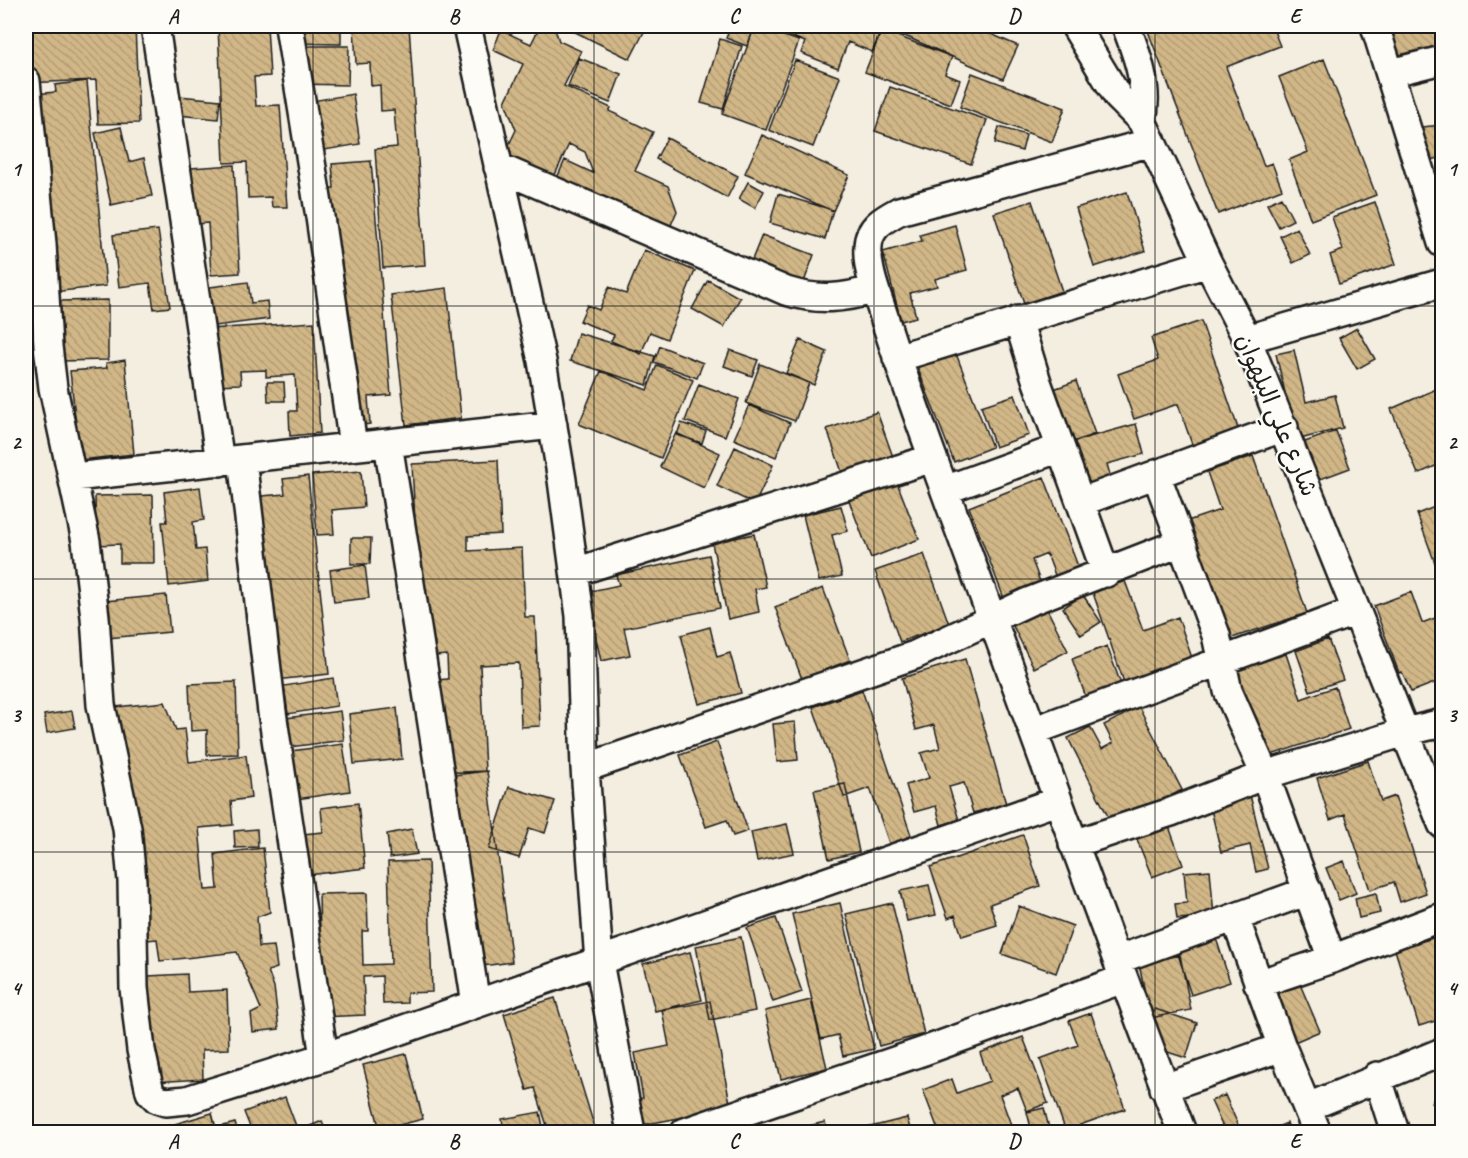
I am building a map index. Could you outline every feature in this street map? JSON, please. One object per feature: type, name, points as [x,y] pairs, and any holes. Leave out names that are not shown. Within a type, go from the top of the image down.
[{"type":"street","points":[[155,26],[231,460],[324,1057]]},
{"type":"street","points":[[289,26],[353,446]]},
{"type":"street","points":[[467,26],[542,361],[575,572],[580,616],[585,768],[599,962],[631,1132]]},
{"type":"street","name":"شارع علي البلهوان","points":[[1075,26],[1118,98],[1147,131],[1247,339],[1443,824]]},
{"type":"street","points":[[1126,26],[1143,77],[1147,131],[899,211],[882,221],[871,232],[868,260],[875,290],[897,358],[1057,801],[1164,1088],[1174,1130]]},
{"type":"street","points":[[1375,26],[1443,243]]},
{"type":"street","points":[[1390,73],[1443,60]]},
{"type":"street","points":[[26,81],[53,388],[86,541],[95,617],[101,705],[127,828],[132,881],[134,988],[141,1050],[150,1092],[157,1099],[166,1102],[187,1100],[324,1057],[1057,801]]},
{"type":"street","points":[[498,167],[786,291],[817,299],[850,297],[875,290]]},
{"type":"street","points":[[897,358],[1208,262]]},
{"type":"street","points":[[1247,339],[1443,283]]},
{"type":"street","points":[[1018,320],[1060,448],[1106,573]]},
{"type":"street","points":[[74,477],[553,425]]},
{"type":"street","points":[[1081,502],[1284,427]]},
{"type":"street","points":[[388,443],[476,1004]]},
{"type":"street","points":[[945,490],[1060,448]]},
{"type":"street","points":[[575,572],[933,458]]},
{"type":"street","points":[[1156,474],[1216,635],[1228,691],[1265,775],[1332,959]]},
{"type":"street","points":[[585,768],[915,655],[992,618],[1180,543]]},
{"type":"street","points":[[1033,730],[1356,611]]},
{"type":"street","points":[[1073,844],[1171,812],[1265,775],[1405,732],[1443,723]]},
{"type":"street","points":[[685,1132],[924,1051],[1120,969],[1234,918],[1308,891]]},
{"type":"street","points":[[1258,984],[1443,917]]},
{"type":"street","points":[[1234,918],[1282,1047],[1317,1132]]},
{"type":"street","points":[[1164,1088],[1282,1047]]},
{"type":"street","points":[[1308,1107],[1377,1076],[1443,1052]]},
{"type":"street","points":[[1377,1076],[1395,1132]]},
{"type":"building","points":[[135,26],[139,123],[98,124],[96,80],[26,83],[26,27]]},
{"type":"building","points":[[218,26],[267,26],[270,76],[254,77],[256,106],[280,105],[287,207],[272,207],[271,197],[248,198],[247,162],[224,163]]},
{"type":"building","points":[[293,26],[341,26],[341,44],[293,43]]},
{"type":"building","points":[[354,26],[409,26],[425,265],[383,268],[375,149],[397,147],[394,110],[381,111],[380,85],[371,86],[370,63],[356,64]]},
{"type":"building","points":[[540,26],[555,29],[559,41],[581,51],[564,86],[611,108],[609,111],[653,132],[635,171],[668,186],[677,211],[665,239],[553,187],[565,160],[593,173],[585,152],[569,144],[554,177],[503,157],[516,130],[505,102],[523,64],[493,50],[501,30],[531,44]]},
{"type":"building","points":[[563,26],[647,26],[630,59]]},
{"type":"building","points":[[731,26],[755,26],[747,46],[726,38]]},
{"type":"building","points":[[755,26],[799,41],[766,130],[722,114]]},
{"type":"building","points":[[766,26],[883,26],[872,52],[848,42],[838,68],[801,53],[805,42]]},
{"type":"building","points":[[882,26],[973,26],[1018,46],[1003,79]]},
{"type":"building","points":[[1146,26],[1272,26],[1280,46],[1226,67],[1264,166],[1272,163],[1282,189],[1218,214]]},
{"type":"building","points":[[1415,26],[1435,26],[1440,45],[1399,56],[1392,32]]},
{"type":"building","points":[[882,30],[952,57],[945,74],[960,80],[951,104],[865,72]]},
{"type":"building","points":[[720,39],[742,46],[723,109],[701,103]]},
{"type":"building","points":[[296,46],[349,46],[348,85],[296,84]]},
{"type":"building","points":[[579,58],[621,74],[610,103],[568,86]]},
{"type":"building","points":[[1324,59],[1376,195],[1311,220],[1289,160],[1308,152],[1279,77]]},
{"type":"building","points":[[795,60],[840,77],[813,147],[769,130]]},
{"type":"building","points":[[972,73],[1065,108],[1052,142],[960,107]]},
{"type":"building","points":[[87,81],[106,286],[53,292],[35,94],[56,92],[55,85]]},
{"type":"building","points":[[890,87],[987,120],[971,164],[875,131]]},
{"type":"building","points":[[353,94],[360,144],[313,152],[306,102]]},
{"type":"building","points":[[169,95],[220,100],[218,119],[167,114]]},
{"type":"building","points":[[1442,125],[1442,158],[1425,160],[1422,127]]},
{"type":"building","points":[[121,127],[129,162],[144,158],[152,196],[111,205],[95,133]]},
{"type":"building","points":[[999,127],[1026,135],[1022,151],[995,143]]},
{"type":"building","points":[[762,135],[849,175],[833,211],[745,173]]},
{"type":"building","points":[[667,138],[738,176],[727,198],[656,159]]},
{"type":"building","points":[[371,161],[391,395],[368,397],[370,424],[345,427],[324,188],[334,188],[332,164]]},
{"type":"building","points":[[234,165],[240,273],[211,275],[208,223],[180,225],[176,169]]},
{"type":"building","points":[[748,182],[764,191],[755,208],[739,199]]},
{"type":"building","points":[[1127,192],[1145,251],[1094,267],[1076,208]]},
{"type":"building","points":[[778,194],[833,210],[825,239],[770,223]]},
{"type":"building","points":[[1281,197],[1293,220],[1279,227],[1267,204]]},
{"type":"building","points":[[1032,201],[1062,291],[1024,304],[994,213]]},
{"type":"building","points":[[1375,202],[1396,264],[1339,284],[1330,255],[1343,250],[1332,217]]},
{"type":"building","points":[[955,225],[967,270],[935,279],[937,286],[910,293],[916,317],[901,321],[883,252],[922,241],[920,235]]},
{"type":"building","points":[[1297,228],[1310,255],[1293,263],[1280,236]]},
{"type":"building","points":[[158,230],[170,307],[154,309],[150,283],[119,287],[113,235]]},
{"type":"building","points":[[762,235],[814,255],[798,298],[745,277]]},
{"type":"building","points":[[644,250],[695,271],[667,339],[650,332],[641,354],[611,341],[614,335],[580,321],[587,305],[599,310],[609,287],[626,294]]},
{"type":"building","points":[[708,280],[740,298],[724,327],[692,309]]},
{"type":"building","points":[[248,282],[251,303],[267,301],[269,319],[200,328],[195,289]]},
{"type":"building","points":[[447,288],[461,418],[406,425],[391,295]]},
{"type":"building","points":[[108,300],[108,360],[60,361],[59,301]]},
{"type":"building","points":[[1201,321],[1240,434],[1194,450],[1178,404],[1134,419],[1118,374],[1158,360],[1151,338]]},
{"type":"building","points":[[314,322],[320,433],[290,436],[289,411],[297,411],[295,375],[266,377],[266,370],[240,371],[241,384],[213,385],[209,329]]},
{"type":"building","points":[[1357,328],[1375,359],[1357,369],[1339,338]]},
{"type":"building","points":[[578,333],[655,356],[647,385],[570,361]]},
{"type":"building","points":[[800,340],[827,352],[814,385],[786,373]]},
{"type":"building","points":[[660,346],[703,363],[697,378],[654,362]]},
{"type":"building","points":[[730,350],[758,360],[752,376],[724,366]]},
{"type":"building","points":[[1294,350],[1306,402],[1335,395],[1343,428],[1296,440],[1276,354]]},
{"type":"building","points":[[955,351],[992,447],[954,462],[917,366]]},
{"type":"building","points":[[125,360],[134,454],[80,460],[70,371],[107,368],[106,363]]},
{"type":"building","points":[[760,364],[809,383],[795,421],[746,403]]},
{"type":"building","points":[[657,365],[693,380],[661,458],[579,424],[601,371],[647,390]]},
{"type":"building","points":[[1076,381],[1095,434],[1059,447],[1040,394]]},
{"type":"building","points":[[267,382],[284,382],[285,401],[268,401]]},
{"type":"building","points":[[699,384],[739,399],[725,436],[685,421]]},
{"type":"building","points":[[1441,387],[1442,463],[1418,474],[1391,409]]},
{"type":"building","points":[[1015,395],[1029,435],[995,447],[981,406]]},
{"type":"building","points":[[749,405],[790,423],[776,457],[734,439]]},
{"type":"building","points":[[877,412],[893,457],[843,475],[827,429]]},
{"type":"building","points":[[681,423],[706,431],[702,443],[677,435]]},
{"type":"building","points":[[1136,424],[1144,454],[1107,464],[1112,482],[1077,492],[1064,444]]},
{"type":"building","points":[[1336,431],[1350,468],[1315,481],[1302,443]]},
{"type":"building","points":[[676,433],[720,453],[704,488],[660,467]]},
{"type":"building","points":[[735,447],[773,465],[755,504],[717,486]]},
{"type":"building","points":[[1253,456],[1307,613],[1217,643],[1170,527],[1220,510],[1207,472]]},
{"type":"building","points":[[498,460],[501,534],[468,536],[468,551],[522,548],[525,617],[535,617],[540,726],[521,727],[519,663],[480,665],[485,771],[441,773],[436,680],[448,679],[447,655],[422,657],[412,464]]},
{"type":"building","points":[[361,471],[364,507],[332,510],[334,534],[317,535],[312,475]]},
{"type":"building","points":[[308,476],[329,674],[276,680],[250,497],[285,494],[283,479]]},
{"type":"building","points":[[1044,477],[1081,574],[1058,583],[1047,554],[1032,560],[1042,587],[1005,601],[969,507]]},
{"type":"building","points":[[896,480],[919,539],[871,558],[848,498]]},
{"type":"building","points":[[200,487],[204,520],[193,522],[196,550],[205,549],[208,581],[169,586],[162,522],[167,522],[164,492]]},
{"type":"building","points":[[153,495],[154,563],[120,563],[120,544],[96,545],[95,496]]},
{"type":"building","points":[[1442,504],[1442,569],[1438,571],[1417,514]]},
{"type":"building","points":[[841,506],[848,531],[832,535],[842,576],[819,581],[803,515]]},
{"type":"building","points":[[754,534],[766,587],[755,589],[759,612],[728,619],[712,543]]},
{"type":"building","points":[[351,538],[371,538],[370,564],[351,564]]},
{"type":"building","points":[[924,554],[949,624],[900,642],[875,571]]},
{"type":"building","points":[[709,555],[720,608],[624,628],[630,655],[601,661],[586,592],[619,585],[616,575]]},
{"type":"building","points":[[365,565],[369,598],[334,602],[330,570]]},
{"type":"building","points":[[1125,581],[1143,630],[1178,617],[1193,661],[1126,688],[1093,593]]},
{"type":"building","points":[[823,588],[850,660],[802,679],[775,607]]},
{"type":"building","points":[[1411,592],[1422,623],[1438,617],[1442,627],[1442,680],[1411,692],[1402,672],[1399,673],[1374,606]]},
{"type":"building","points":[[166,595],[170,632],[108,638],[105,601]]},
{"type":"building","points":[[1083,595],[1101,622],[1081,635],[1063,608]]},
{"type":"building","points":[[1047,609],[1068,651],[1034,668],[1013,626]]},
{"type":"building","points":[[710,627],[717,657],[730,653],[741,693],[699,704],[681,635]]},
{"type":"building","points":[[1328,639],[1343,680],[1310,691],[1296,651]]},
{"type":"building","points":[[1107,646],[1122,687],[1087,700],[1072,659]]},
{"type":"building","points":[[1286,654],[1301,699],[1335,687],[1349,729],[1256,760],[1227,673]]},
{"type":"building","points":[[965,659],[1006,804],[973,813],[964,783],[949,787],[959,820],[941,825],[936,806],[914,812],[906,785],[929,778],[921,753],[940,748],[934,725],[916,730],[902,678]]},
{"type":"building","points":[[333,678],[337,706],[288,714],[284,686]]},
{"type":"building","points":[[236,682],[238,754],[207,755],[207,730],[191,731],[189,684]]},
{"type":"building","points":[[862,690],[912,838],[890,846],[870,788],[844,797],[813,707]]},
{"type":"building","points":[[165,702],[176,730],[185,729],[189,762],[246,755],[251,798],[231,801],[233,825],[199,828],[205,890],[218,889],[215,854],[263,848],[270,912],[257,917],[259,947],[274,946],[277,968],[268,971],[274,987],[279,1029],[253,1032],[251,1014],[261,1009],[237,952],[160,961],[157,939],[147,940],[128,772],[124,773],[116,707]]},
{"type":"building","points":[[1139,707],[1182,790],[1113,826],[1068,738],[1090,727],[1102,749],[1113,743],[1104,725]]},
{"type":"building","points":[[397,708],[402,759],[354,764],[349,714]]},
{"type":"building","points":[[72,711],[75,728],[47,733],[44,715]]},
{"type":"building","points":[[340,711],[344,740],[290,747],[286,718]]},
{"type":"building","points":[[795,722],[798,760],[777,762],[773,724]]},
{"type":"building","points":[[717,742],[748,831],[733,836],[727,820],[706,827],[680,755]]},
{"type":"building","points":[[343,744],[350,791],[297,799],[291,751]]},
{"type":"building","points":[[1368,761],[1381,801],[1395,796],[1426,893],[1400,902],[1394,882],[1370,890],[1345,814],[1330,820],[1317,778]]},
{"type":"building","points":[[1442,761],[1442,782],[1436,763]]},
{"type":"building","points":[[487,771],[512,962],[475,967],[446,776]]},
{"type":"building","points":[[845,784],[859,852],[829,859],[814,790]]},
{"type":"building","points":[[509,787],[555,801],[545,833],[529,828],[519,858],[489,849]]},
{"type":"building","points":[[1250,795],[1268,869],[1256,872],[1250,845],[1221,852],[1210,805]]},
{"type":"building","points":[[358,803],[365,868],[308,875],[303,834],[323,832],[321,808]]},
{"type":"building","points":[[787,824],[794,853],[757,861],[751,832]]},
{"type":"building","points":[[1168,824],[1183,865],[1152,877],[1136,837]]},
{"type":"building","points":[[257,829],[258,847],[235,848],[234,831]]},
{"type":"building","points":[[412,829],[417,854],[390,858],[387,834]]},
{"type":"building","points":[[1023,835],[1040,886],[990,904],[997,925],[962,936],[955,915],[948,918],[930,867]]},
{"type":"building","points":[[428,861],[432,992],[407,993],[407,1003],[383,1004],[382,976],[363,977],[365,1015],[322,1017],[319,894],[367,893],[368,931],[362,931],[363,965],[391,964],[388,862]]},
{"type":"building","points":[[1344,861],[1356,893],[1339,900],[1326,868]]},
{"type":"building","points":[[1210,870],[1214,916],[1177,919],[1175,904],[1187,903],[1184,872]]},
{"type":"building","points":[[929,885],[936,915],[907,921],[900,891]]},
{"type":"building","points":[[1376,893],[1380,913],[1359,918],[1355,898]]},
{"type":"building","points":[[840,903],[874,1049],[843,1056],[838,1035],[821,1039],[792,914]]},
{"type":"building","points":[[892,903],[924,1034],[879,1046],[846,914]]},
{"type":"building","points":[[1019,906],[1073,926],[1056,973],[1002,954]]},
{"type":"building","points":[[776,918],[802,992],[773,1002],[747,928]]},
{"type":"building","points":[[1442,935],[1442,1019],[1419,1026],[1395,950]]},
{"type":"building","points":[[741,937],[755,1011],[710,1020],[696,946]]},
{"type":"building","points":[[1216,938],[1230,982],[1191,995],[1177,951]]},
{"type":"building","points":[[690,952],[702,1000],[655,1011],[643,964]]},
{"type":"building","points":[[1180,955],[1191,1010],[1150,1018],[1139,963]]},
{"type":"building","points":[[187,974],[188,992],[227,990],[229,1049],[202,1050],[203,1079],[153,1082],[148,976]]},
{"type":"building","points":[[1299,982],[1320,1031],[1283,1047],[1262,998]]},
{"type":"building","points":[[555,998],[596,1132],[549,1132],[535,1088],[527,1090],[504,1014]]},
{"type":"building","points":[[811,1000],[827,1068],[781,1079],[765,1011]]},
{"type":"building","points":[[710,1001],[731,1108],[637,1126],[632,1100],[643,1098],[635,1053],[669,1046],[662,1010]]},
{"type":"building","points":[[1155,1009],[1197,1023],[1186,1058],[1143,1044]]},
{"type":"building","points":[[1091,1013],[1125,1109],[1080,1125],[1083,1132],[1066,1132],[1040,1059],[1078,1045],[1069,1021]]},
{"type":"building","points":[[1023,1037],[1048,1103],[1027,1111],[1018,1088],[1000,1095],[1013,1130],[1025,1126],[1027,1132],[939,1132],[923,1090],[952,1079],[957,1093],[990,1081],[980,1053]]},
{"type":"building","points":[[406,1054],[423,1119],[380,1130],[363,1065]]},
{"type":"building","points":[[1442,1073],[1442,1107],[1432,1103]]},
{"type":"building","points":[[1225,1095],[1239,1127],[1227,1132],[1211,1101]]},
{"type":"building","points":[[285,1097],[298,1131],[322,1121],[326,1132],[252,1132],[244,1112]]},
{"type":"building","points":[[1044,1108],[1050,1132],[1032,1132],[1027,1112]]},
{"type":"building","points":[[540,1112],[544,1132],[504,1132],[502,1119]]},
{"type":"building","points":[[212,1113],[216,1128],[235,1123],[238,1132],[170,1132],[168,1126]]},
{"type":"building","points":[[907,1118],[911,1132],[850,1132]]},
{"type":"building","points":[[825,1122],[828,1132],[784,1132]]},
{"type":"building","points":[[1287,1123],[1291,1132],[1265,1132]]}]
